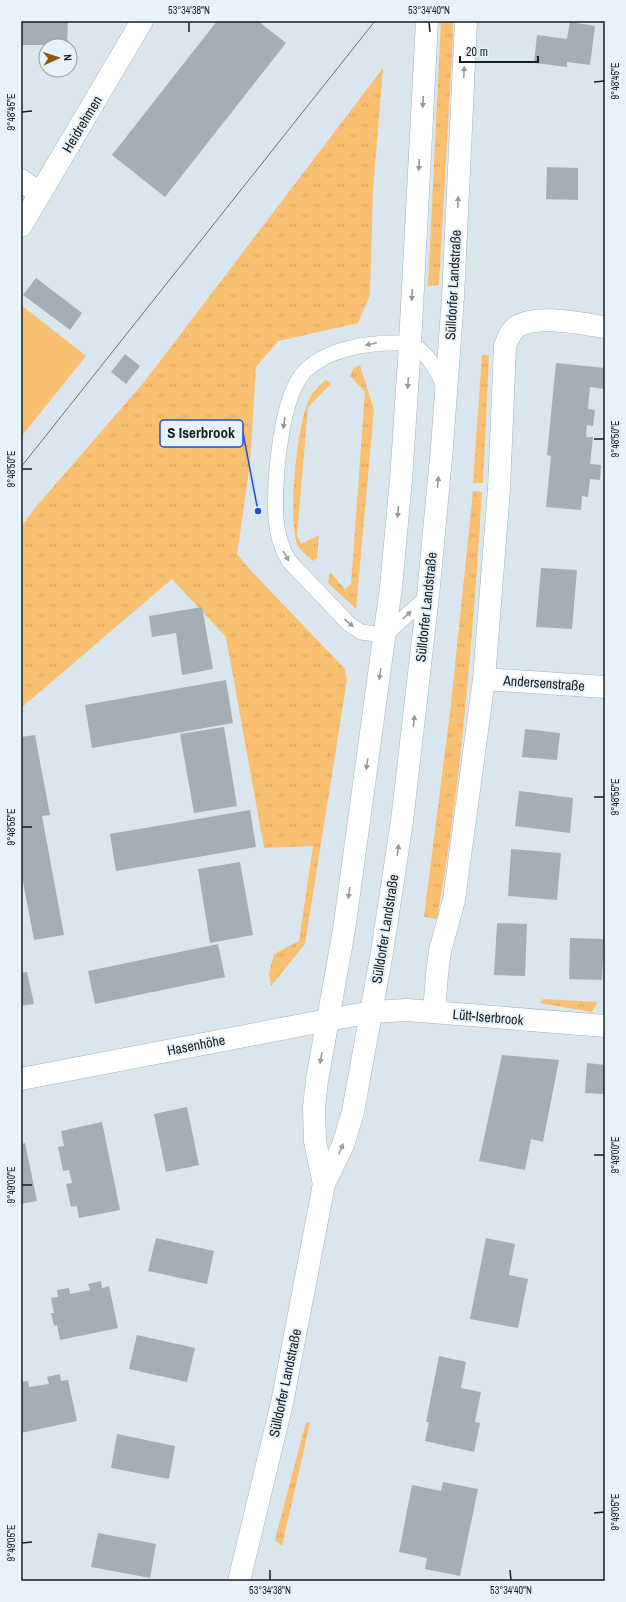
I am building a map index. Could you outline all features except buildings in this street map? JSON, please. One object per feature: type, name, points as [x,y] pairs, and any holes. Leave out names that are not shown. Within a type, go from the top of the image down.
[{"type":"main road","name":"Heidrehmen","points":[[21,226],[142,21]]},
{"type":"main road","name":"Sülldorfer Landstraße","points":[[324,1184],[315,1141],[314,1108],[317,1080],[345,923],[385,635],[401,480],[410,344],[427,21]]},
{"type":"main road","name":"Sülldorfer Landstraße","points":[[239,1581],[282,1403],[324,1184],[343,1145],[353,1112],[372,1012],[402,821],[428,596],[446,389],[453,297],[466,21]]},
{"type":"main road","points":[[21,180],[40,194]]},
{"type":"main road","points":[[434,1012],[440,951],[454,900],[484,679],[499,488],[503,361],[505,346],[510,334],[518,326],[531,321],[551,321],[605,327]]},
{"type":"main road","name":"Andersenstraße","points":[[484,679],[605,687]]},
{"type":"main road","name":"Lütt-Iserbrook","points":[[372,1012],[407,1010],[605,1026]]},
{"type":"main road","name":"Hasenhöhe","points":[[21,1079],[372,1012]]},
{"type":"lane","points":[[428,596],[385,635],[361,632],[349,624],[289,561],[282,550],[276,518],[278,468],[286,412],[293,388],[305,371],[322,358],[341,351],[378,343],[410,344],[433,364],[446,389]]},
{"type":"green space","points":[[441,21],[453,21],[453,36],[439,285],[428,286]]},
{"type":"green space","points":[[383,68],[373,190],[370,295],[358,323],[278,341],[256,367],[250,465],[237,554],[253,573],[345,669],[347,680],[305,944],[271,986],[269,974],[274,954],[299,941],[313,846],[264,848],[226,637],[172,579],[21,708],[21,527],[35,508],[145,381]]},
{"type":"green space","points":[[21,305],[86,356],[21,437]]},
{"type":"green space","points":[[482,355],[489,355],[483,483],[473,483]]},
{"type":"green space","points":[[360,365],[374,410],[356,609],[328,583],[330,572],[345,589],[351,584],[365,392],[350,376],[353,369]]},
{"type":"green space","points":[[325,380],[331,384],[308,407],[297,536],[301,544],[319,535],[317,558],[313,561],[298,546],[293,517],[293,497],[297,452],[304,414],[311,396]]},
{"type":"green space","points":[[473,491],[482,492],[466,706],[446,866],[437,919],[424,917],[451,704]]},
{"type":"green space","points":[[543,999],[598,1002],[592,1012],[540,1003]]},
{"type":"green space","points":[[306,1422],[310,1423],[282,1546],[275,1540]]},
{"type":"tram line","points":[[21,467],[375,21]]},
{"type":"place","name":"S Iserbrook","points":[[258,511]]}]
